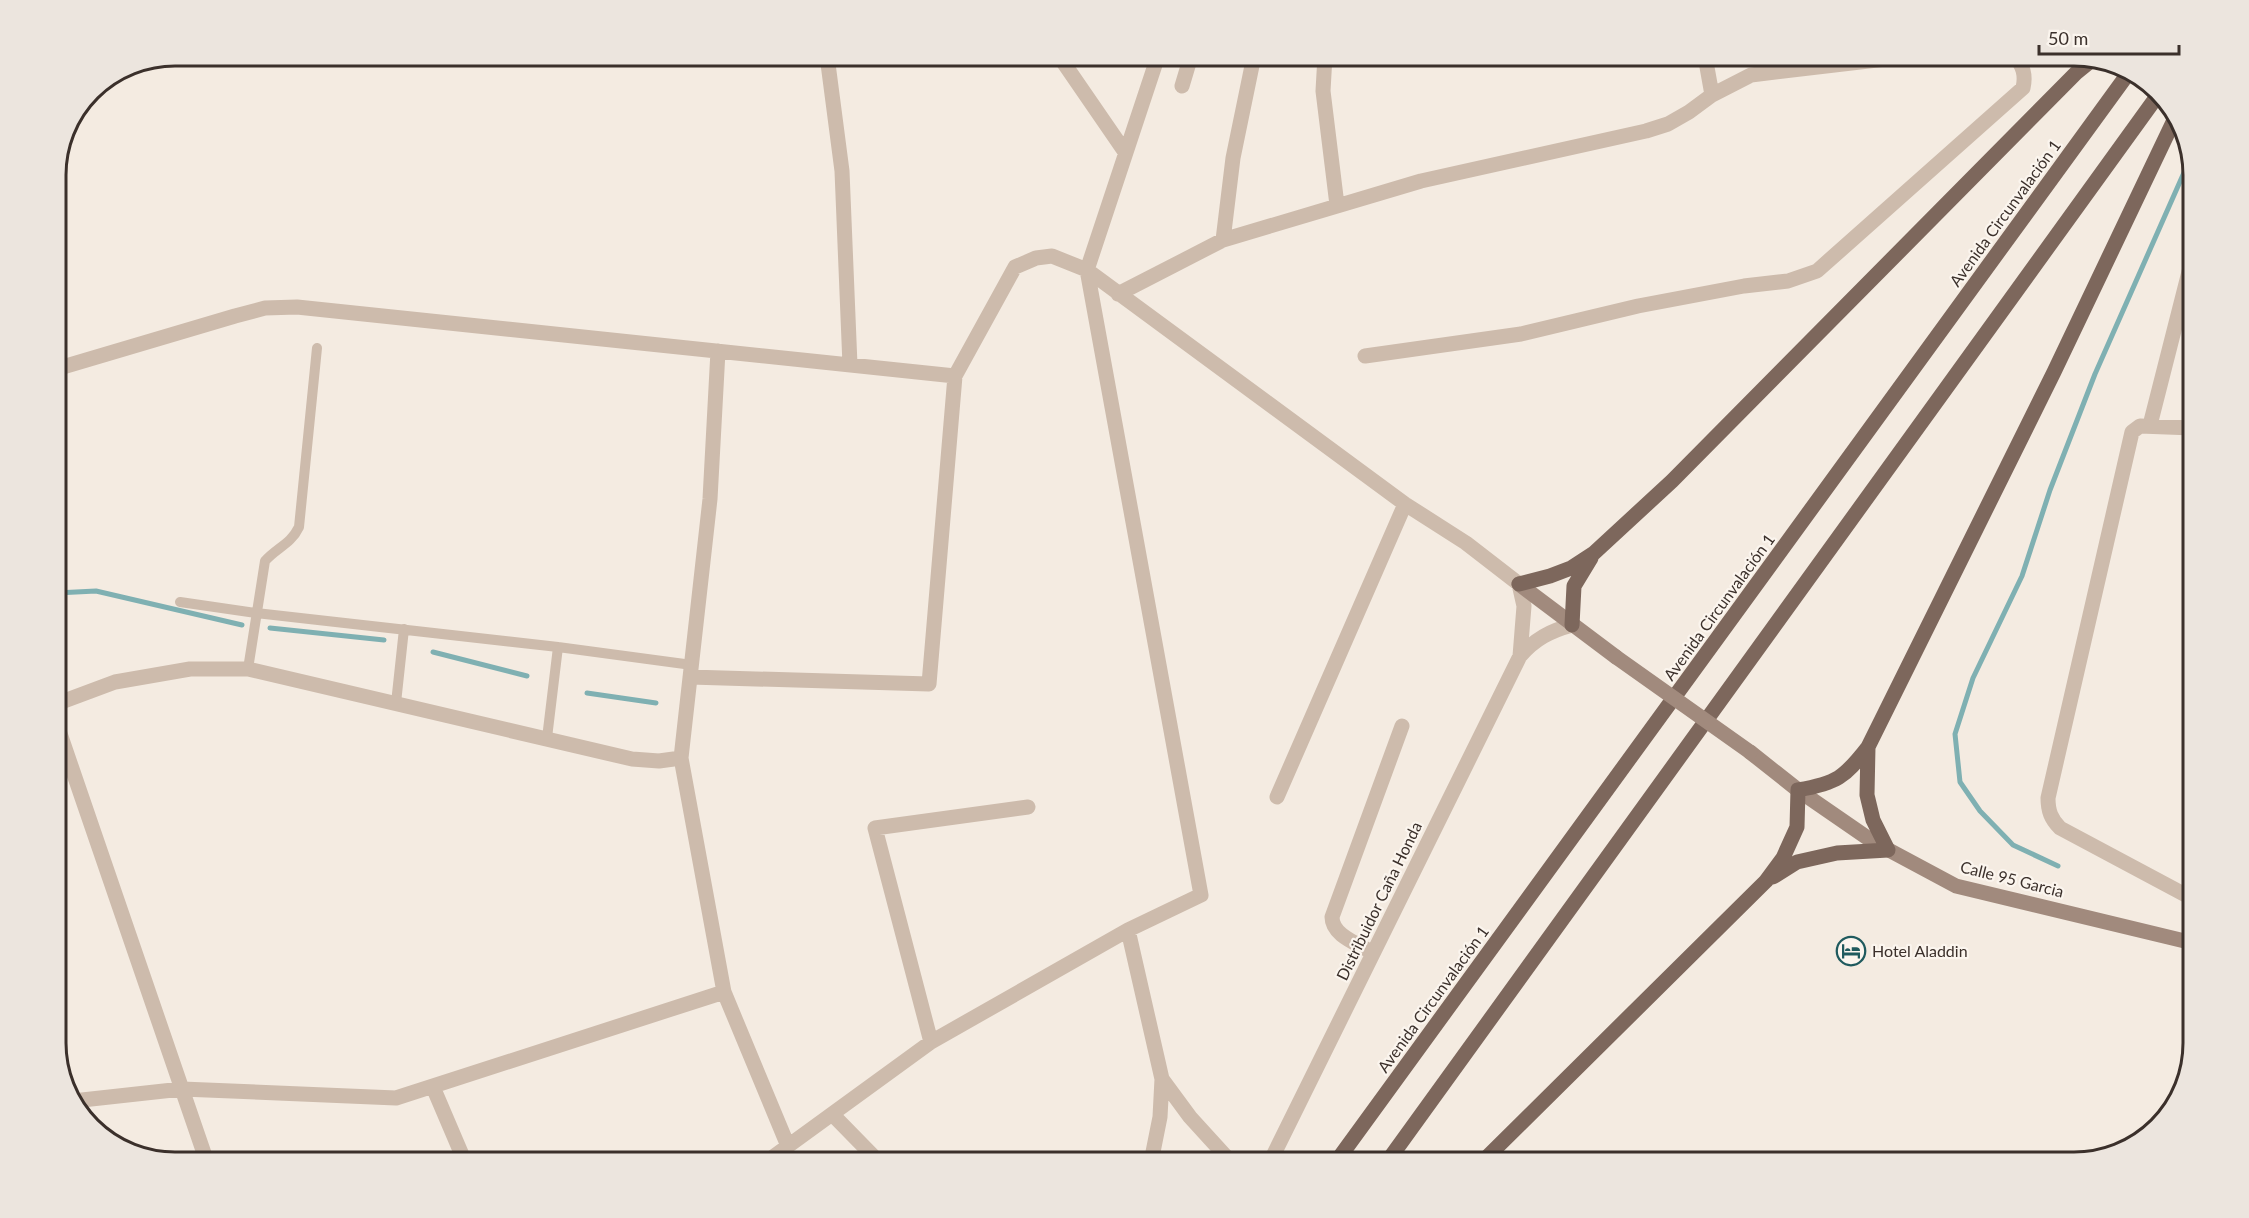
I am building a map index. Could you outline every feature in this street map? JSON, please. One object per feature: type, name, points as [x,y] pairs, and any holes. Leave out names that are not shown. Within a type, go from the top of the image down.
[{"type":"main road","points":[[1519,584],[1571,568],[1594,553],[1672,482],[2084,67]]},
{"type":"main road","name":"Avenida Circunvalación 1","points":[[1343,1152],[2125,78]]},
{"type":"main road","points":[[1394,1152],[2154,101]]},
{"type":"main road","points":[[1492,1152],[1766,881],[1783,858],[1797,827],[1798,790],[1827,785],[1850,770],[1868,747],[2054,372],[2171,126]]},
{"type":"main road","points":[[1572,625],[1574,586],[1594,553]]},
{"type":"main road","points":[[1766,881],[1797,862],[1837,853],[1888,850],[1873,820],[1867,795],[1868,747]]},
{"type":"street","points":[[828,66],[842,171],[850,365]]},
{"type":"street","points":[[1066,66],[1125,152]]},
{"type":"street","points":[[780,1152],[931,1042],[1128,930],[1201,895],[1088,270],[1155,66]]},
{"type":"street","points":[[1182,86],[1188,66]]},
{"type":"street","points":[[1223,240],[1233,158],[1252,66]]},
{"type":"street","points":[[1324,66],[1323,91],[1337,205]]},
{"type":"street","points":[[1707,66],[1712,94]]},
{"type":"street","points":[[1118,294],[1223,240],[1421,181],[1646,131],[1668,124],[1689,112],[1712,94],[1751,75],[1827,66]]},
{"type":"street","points":[[1365,356],[1521,334],[1638,306],[1744,286],[1788,281],[1817,271],[2023,88],[2026,77],[2022,66]]},
{"type":"street","points":[[691,671],[929,684],[955,376],[1015,267],[1036,258],[1052,256],[1088,270],[1405,504],[1466,543],[1519,584]]},
{"type":"street","points":[[2150,425],[2183,295]]},
{"type":"street","points":[[66,366],[265,308],[297,307],[955,376]]},
{"type":"street","points":[[718,351],[710,499],[681,758],[724,992],[788,1146]]},
{"type":"street","points":[[2183,427],[2150,425],[2140,426],[2132,432],[2048,806],[2054,822],[2060,828],[2183,894]]},
{"type":"street","points":[[1277,797],[1405,504]]},
{"type":"street","name":"Calle 95 Garcia","points":[[1519,584],[1572,625],[1750,752],[1798,790],[1888,850],[1956,886],[2183,941]]},
{"type":"street","name":"Distribuidor Caña Honda","points":[[1519,584],[1524,606],[1520,656]]},
{"type":"street","name":"Distribuidor Caña Honda","points":[[1275,1152],[1520,656],[1532,642],[1552,631],[1572,625]]},
{"type":"street","points":[[66,700],[115,682],[190,669],[248,669],[632,759],[659,761],[681,758]]},
{"type":"street","points":[[1373,953],[1336,931],[1332,917],[1402,726]]},
{"type":"street","points":[[66,751],[204,1152]]},
{"type":"street","points":[[931,1042],[875,828],[1028,807]]},
{"type":"street","points":[[1128,930],[1162,1079],[1160,1117],[1153,1152]]},
{"type":"street","points":[[82,1100],[182,1089],[396,1098],[724,992]]},
{"type":"street","points":[[1162,1079],[1190,1117],[1222,1152]]},
{"type":"street","points":[[433,1087],[461,1152]]},
{"type":"street","points":[[833,1115],[869,1152]]},
{"type":"lane","points":[[248,669],[265,561],[294,537],[299,528],[317,348]]},
{"type":"lane","points":[[180,602],[256,613],[558,647],[691,671]]},
{"type":"lane","points":[[396,703],[404,629]]},
{"type":"lane","points":[[547,738],[558,647]]},
{"type":"waterway","points":[[2058,866],[2013,845],[1980,811],[1960,782],[1955,734],[1973,678],[2022,576],[2050,490],[2095,374],[2183,175]]},
{"type":"waterway","points":[[66,592],[96,591],[242,625]]},
{"type":"waterway","points":[[270,628],[384,640]]},
{"type":"waterway","points":[[433,652],[527,676]]},
{"type":"waterway","points":[[587,693],[656,703]]},
{"type":"place","name":"Hotel Aladdin","points":[[1851,951]]}]
